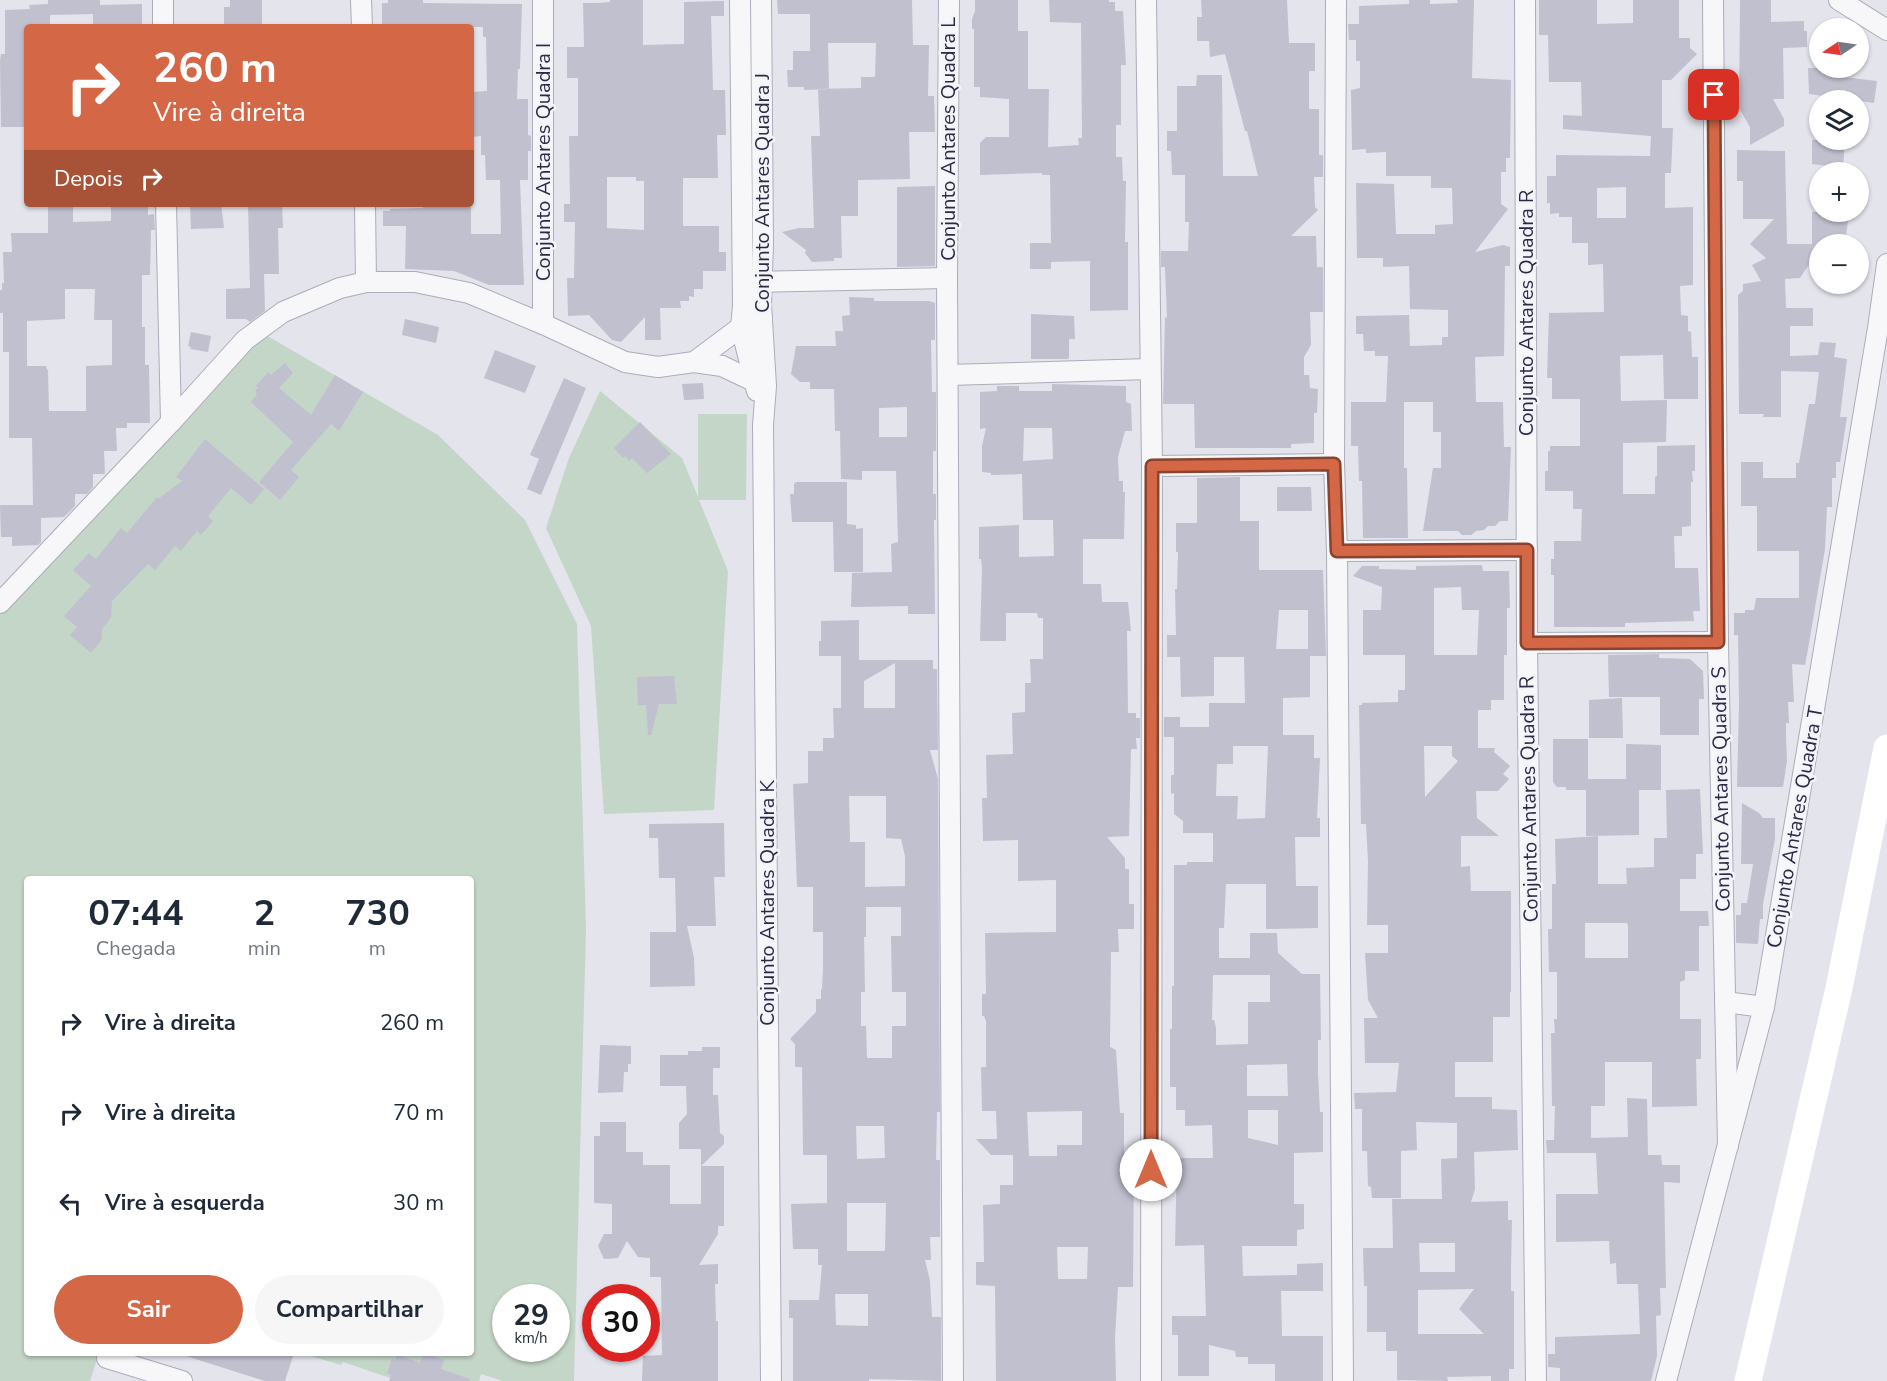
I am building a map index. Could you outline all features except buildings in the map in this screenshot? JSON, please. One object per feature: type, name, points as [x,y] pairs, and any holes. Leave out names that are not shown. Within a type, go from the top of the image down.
[{"type":"main road","points":[[1748,1381],[1839,988],[1887,748]]},
{"type":"street","points":[[163,0],[163,24]]},
{"type":"street","points":[[361,0],[362,24]]},
{"type":"street","name":"Conjunto Antares Quadra I","points":[[543,0],[543,324]]},
{"type":"street","name":"Conjunto Antares Quadra J","points":[[740,0],[752,282],[762,318],[760,385]]},
{"type":"street","name":"Conjunto Antares Quadra J","points":[[760,385],[741,327],[752,282],[762,0]]},
{"type":"street","name":"Conjunto Antares Quadra L","points":[[949,0],[947,278],[953,1381]]},
{"type":"street","points":[[1146,0],[1152,466],[1151,1381]]},
{"type":"street","points":[[1336,0],[1334,464],[1337,551],[1343,1381]]},
{"type":"street","name":"Conjunto Antares Quadra R","points":[[1525,0],[1527,643],[1536,1381]]},
{"type":"street","name":"Conjunto Antares Quadra S","points":[[1713,0],[1718,642],[1728,1146]]},
{"type":"street","points":[[1839,0],[1887,30]]},
{"type":"street","points":[[166,207],[171,422]]},
{"type":"street","points":[[365,207],[366,282]]},
{"type":"street","name":"Conjunto Antares Quadra T","points":[[1666,1381],[1764,1007],[1887,264]]},
{"type":"street","points":[[752,282],[947,278]]},
{"type":"street","points":[[0,603],[245,340],[283,312],[340,288],[366,282],[415,282],[469,293],[625,362],[658,367],[694,362],[722,366],[760,385]]},
{"type":"street","points":[[694,362],[741,327],[762,318]]},
{"type":"street","points":[[948,375],[1150,369]]},
{"type":"street","name":"Conjunto Antares Quadra K","points":[[760,385],[764,425],[771,1381]]},
{"type":"street","points":[[1152,466],[1334,464]]},
{"type":"street","points":[[1337,551],[1527,550]]},
{"type":"street","points":[[1527,643],[1718,642]]},
{"type":"street","points":[[1725,1002],[1764,1007]]},
{"type":"street","points":[[107,1358],[182,1381]]},
{"type":"green space","points":[[250,326],[438,435],[525,520],[577,624],[586,929],[574,1381],[503,1381],[481,1374],[479,1381],[399,1381],[343,1362],[341,1365],[310,1356],[474,1356],[474,876],[24,876],[24,1356],[98,1356],[90,1381],[0,1381],[0,608]]},
{"type":"green space","points":[[600,391],[682,458],[698,497],[698,414],[747,414],[746,500],[699,500],[728,571],[714,810],[604,814],[591,626],[546,528],[569,458]]},
{"type":"route","points":[[1151,1170],[1152,466],[1334,464],[1337,551],[1527,550],[1527,643],[1718,642],[1714,95]]}]
